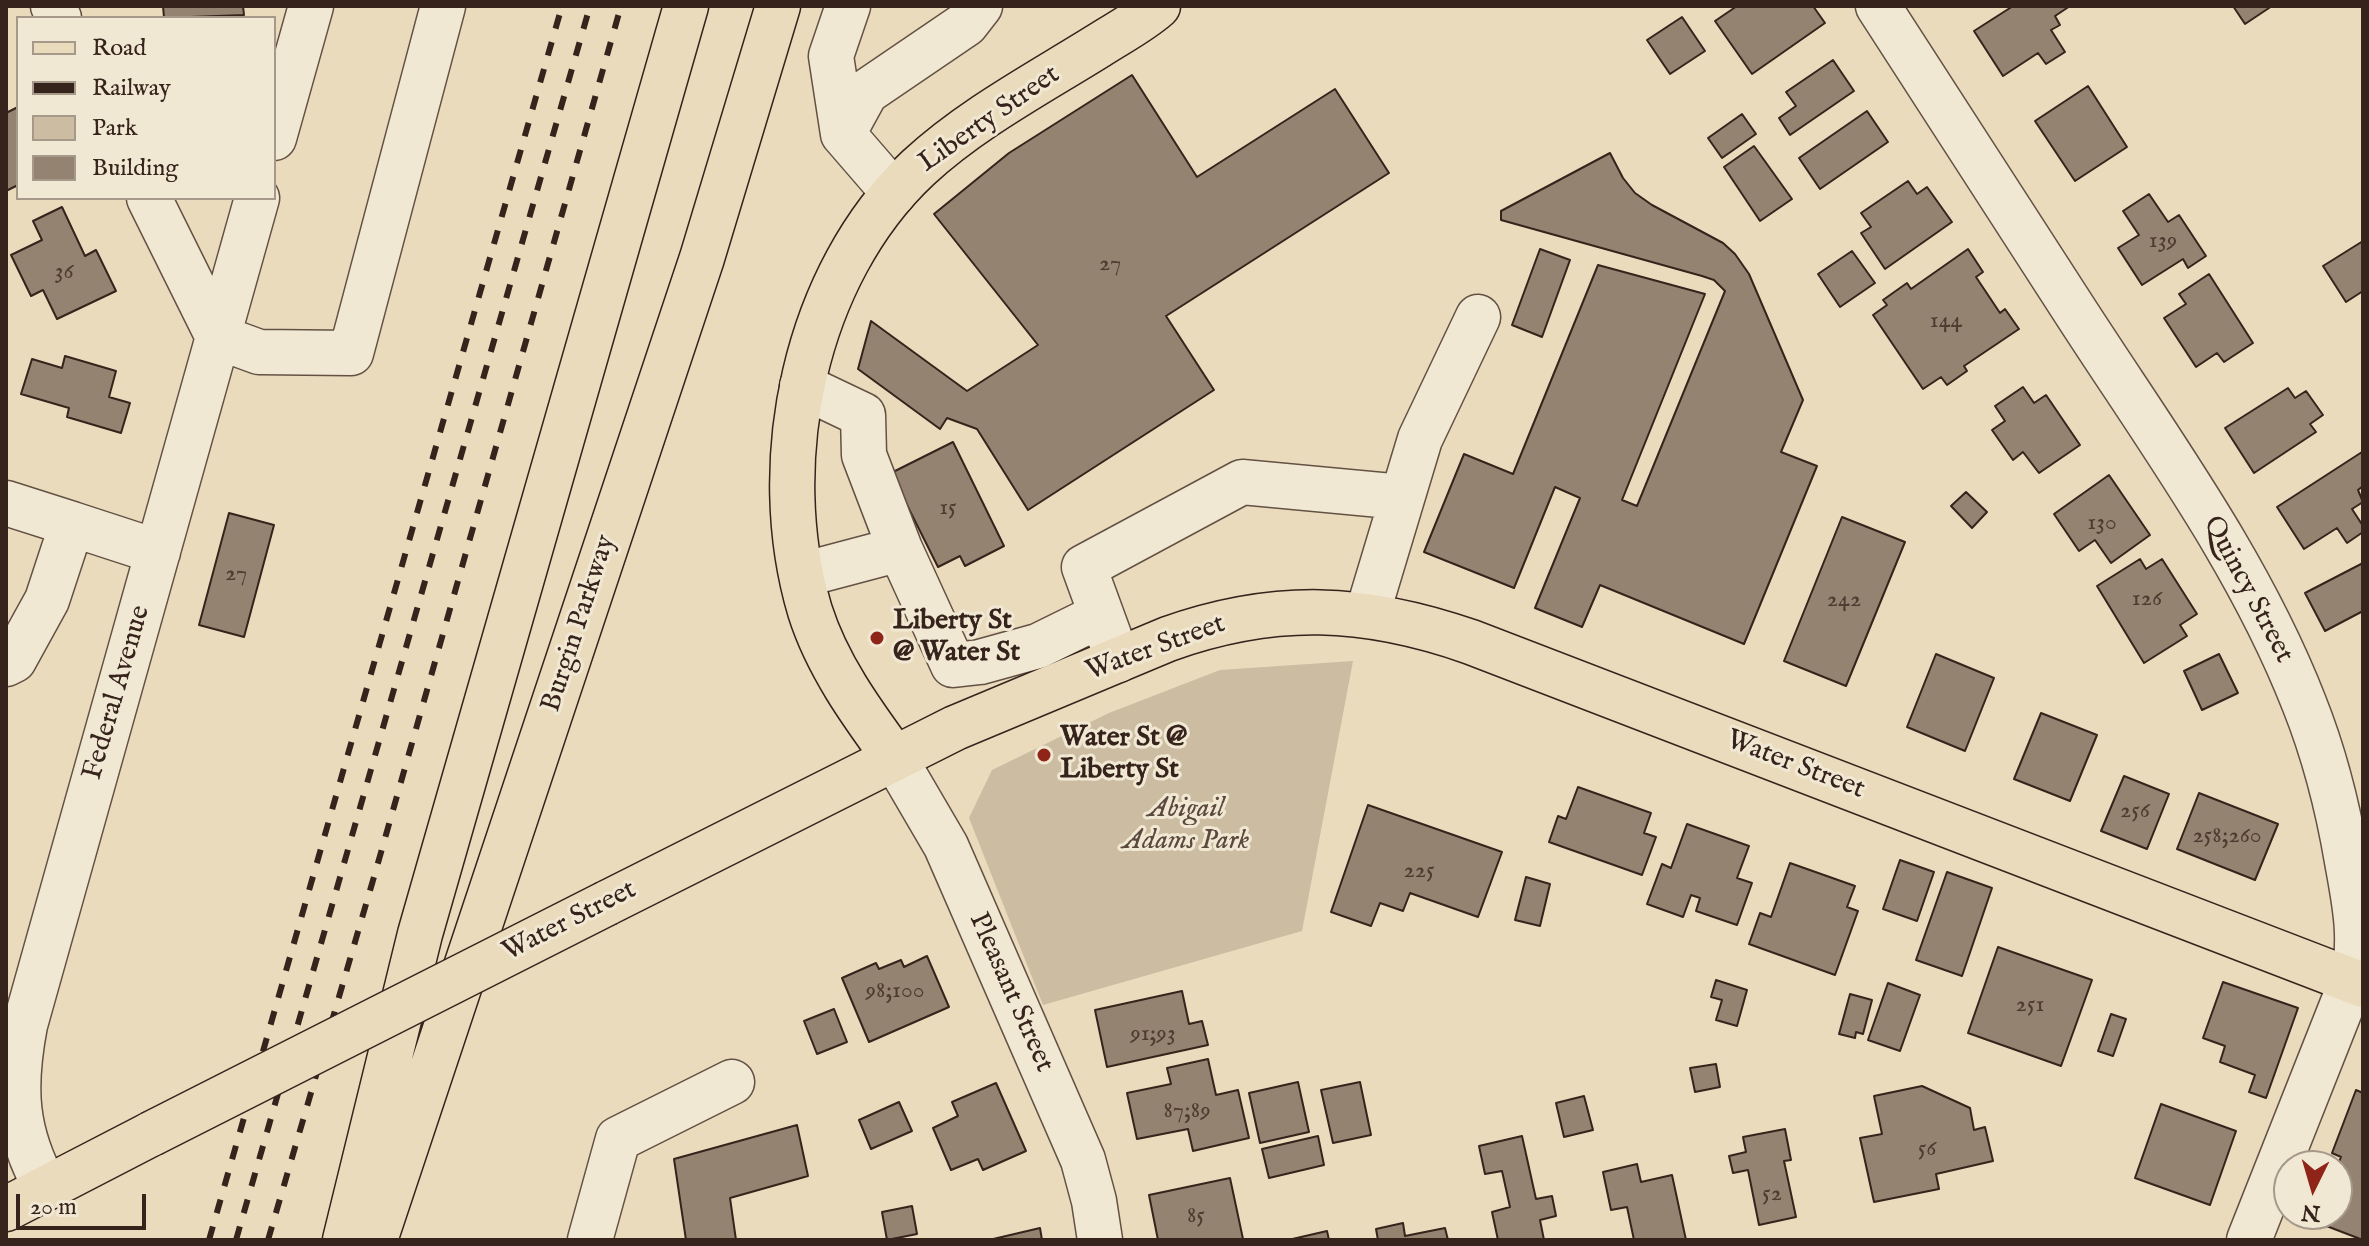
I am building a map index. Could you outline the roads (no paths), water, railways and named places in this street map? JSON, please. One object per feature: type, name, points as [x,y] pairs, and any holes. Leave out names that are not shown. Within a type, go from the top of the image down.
[{"type":"main road","points":[[345,1240],[420,934],[686,6]]},
{"type":"main road","name":"Burgin Parkway","points":[[375,1240],[702,258],[778,6]]},
{"type":"main road","name":"Liberty Street","points":[[894,757],[862,713],[825,648],[811,613],[802,575],[793,515],[793,450],[802,386],[821,318],[874,219],[894,193],[949,142],[1157,8]]},
{"type":"main road","name":"Water Street","points":[[6,1209],[894,757],[1016,701],[1197,629],[1259,615],[1296,611],[1367,615],[1424,626],[1471,642],[2358,983]]},
{"type":"street","points":[[276,124],[281,90],[311,6]]},
{"type":"street","points":[[150,200],[218,337],[259,352],[351,353],[443,6]]},
{"type":"street","points":[[848,6],[831,56],[843,134],[894,193]]},
{"type":"street","points":[[843,134],[866,92],[966,24],[980,6]]},
{"type":"street","name":"Quincy Street","points":[[1878,6],[2235,561],[2273,632],[2305,706],[2322,757],[2344,843],[2357,920],[2358,983],[2249,1240]]},
{"type":"street","name":"Federal Avenue","points":[[46,1188],[29,1154],[18,1109],[20,995],[158,552],[256,200]]},
{"type":"street","points":[[1367,615],[1420,439],[1478,317]]},
{"type":"street","points":[[802,386],[863,415],[864,455],[900,549],[953,665],[980,662],[1038,646],[1101,615]]},
{"type":"street","points":[[1118,660],[1084,567],[1242,482],[1402,497]]},
{"type":"street","points":[[6,503],[158,552]]},
{"type":"street","points":[[6,664],[14,660],[47,600],[72,524]]},
{"type":"street","points":[[802,575],[900,549]]},
{"type":"street","name":"Pleasant Street","points":[[894,757],[946,846],[1083,1160],[1100,1240]]},
{"type":"street","points":[[590,1240],[618,1139],[732,1082]]},
{"type":"railway","points":[[209,1240],[562,6]]},
{"type":"railway","points":[[236,1240],[590,6]]},
{"type":"railway","points":[[268,1240],[621,6]]},
{"type":"place","name":"Liberty St @ Water St","points":[[877,638]]},
{"type":"place","name":"Water St @ Liberty St","points":[[1044,755]]},
{"type":"park label","name":"Abigail Adams Park","points":[[1186,826]]}]
